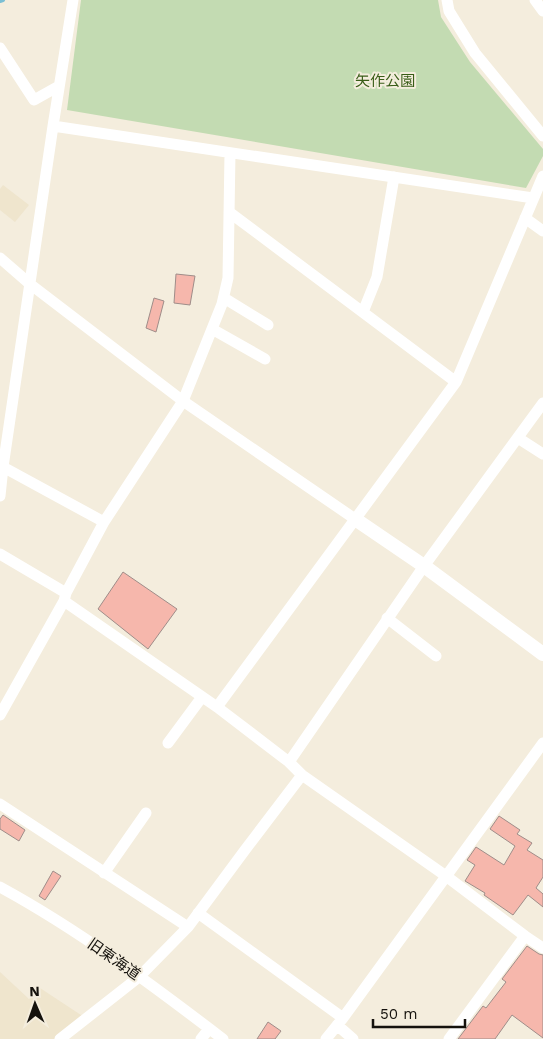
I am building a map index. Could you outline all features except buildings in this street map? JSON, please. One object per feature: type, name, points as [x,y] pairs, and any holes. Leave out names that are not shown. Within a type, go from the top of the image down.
[{"type":"street","points":[[0,496],[73,0]]},
{"type":"street","points":[[447,0],[448,11],[476,53],[543,136]]},
{"type":"street","points":[[535,0],[543,11]]},
{"type":"street","points":[[0,48],[34,100],[59,86]]},
{"type":"street","points":[[53,126],[533,198]]},
{"type":"street","points":[[0,715],[104,522],[183,401],[224,298],[228,278],[230,153]]},
{"type":"street","points":[[217,707],[456,382],[543,176]]},
{"type":"street","points":[[363,312],[377,277],[394,177]]},
{"type":"street","points":[[229,212],[456,382]]},
{"type":"street","points":[[525,218],[543,231]]},
{"type":"street","points":[[0,258],[30,284],[183,401],[424,566],[543,654]]},
{"type":"street","points":[[224,298],[268,325]]},
{"type":"street","points":[[212,329],[265,360]]},
{"type":"street","points":[[289,762],[387,618],[543,403]]},
{"type":"street","points":[[518,438],[543,454]]},
{"type":"street","points":[[3,467],[104,522]]},
{"type":"street","points":[[0,554],[65,597],[217,707],[289,762],[302,776],[446,876],[543,948]]},
{"type":"street","points":[[387,618],[436,656]]},
{"type":"street","points":[[168,743],[202,697]]},
{"type":"street","points":[[326,1039],[543,743]]},
{"type":"street","points":[[60,1039],[139,977],[188,927],[302,776]]},
{"type":"street","points":[[0,804],[188,927]]},
{"type":"street","points":[[104,872],[146,813]]},
{"type":"street","name":"旧東海道","points":[[0,887],[102,949],[222,1039]]},
{"type":"street","points":[[198,913],[340,1022],[353,1039]]},
{"type":"street","points":[[450,1039],[525,936]]},
{"type":"street","points":[[201,1039],[209,1029]]},
{"type":"shaded area","points":[[3,185],[29,205],[15,222],[0,210],[0,189]]},
{"type":"shaded area","points":[[0,972],[29,999],[40,988],[84,1017],[56,1039],[0,1039]]},
{"type":"green space","name":"矢作公園","points":[[81,0],[438,0],[441,17],[470,62],[543,149],[543,156],[526,188],[67,110]]}]
